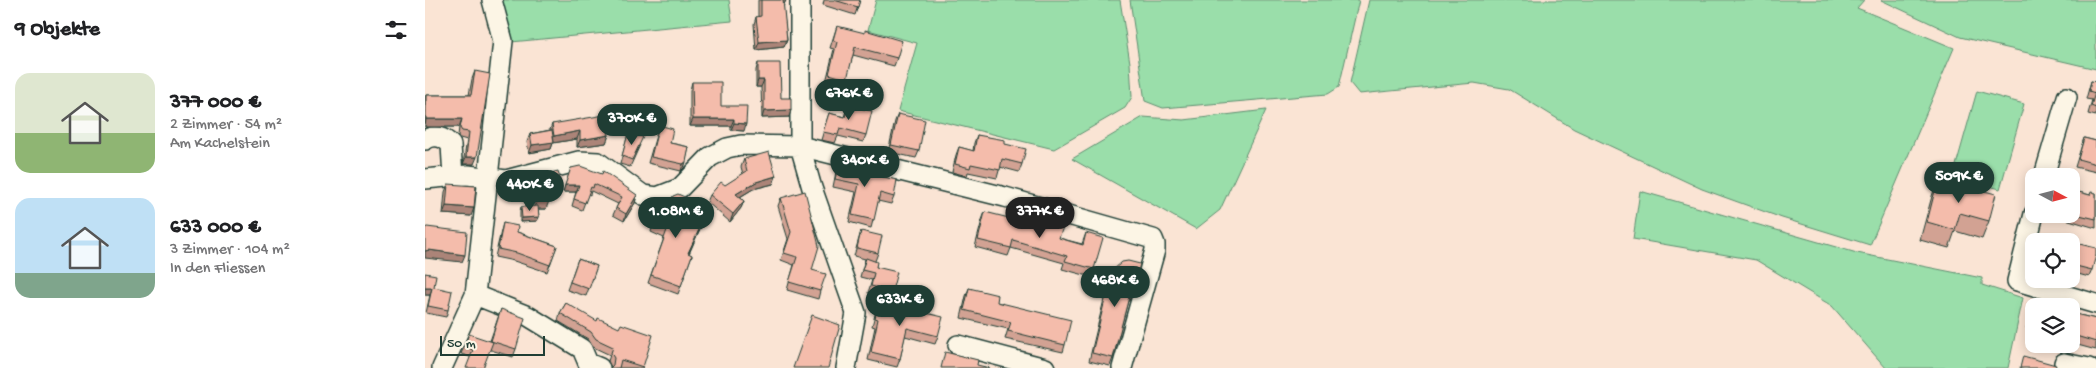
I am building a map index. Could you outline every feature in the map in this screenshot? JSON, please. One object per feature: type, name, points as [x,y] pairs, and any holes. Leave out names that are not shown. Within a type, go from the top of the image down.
[{"type":"street","points":[[442,368],[475,295],[503,41],[492,0]]},
{"type":"street","points":[[799,0],[801,146],[812,188],[855,313],[846,368]]},
{"type":"street","points":[[2046,168],[2067,97]]},
{"type":"street","points":[[425,140],[439,137],[445,138],[451,145],[453,177]]},
{"type":"street","points":[[425,179],[469,175],[506,180],[579,161],[590,160],[598,162],[643,195],[657,197],[680,188],[710,157],[727,148],[741,145],[801,146],[1005,197],[1153,239],[1155,250],[1122,368]]},
{"type":"street","points":[[2032,223],[2017,281],[2096,304]]},
{"type":"street","points":[[475,295],[528,316],[582,349],[587,363],[600,368]]},
{"type":"street","points":[[958,345],[1045,368]]},
{"type":"street","points":[[2064,363],[2089,368]]},
{"type":"green space","points":[[500,0],[729,0],[732,21],[511,42]]},
{"type":"green space","points":[[876,0],[1120,0],[1130,63],[1132,97],[1125,108],[1054,149],[898,111],[917,43],[868,30]]},
{"type":"green space","points":[[1130,0],[1359,0],[1339,87],[1328,94],[1163,108],[1145,101]]},
{"type":"green space","points":[[1369,0],[1864,0],[1857,8],[1954,48],[1870,245],[1782,218],[1702,189],[1574,129],[1509,89],[1474,83],[1359,94],[1350,83]]},
{"type":"green space","points":[[1881,0],[2096,0],[2096,69],[1960,37]]},
{"type":"green space","points":[[1977,91],[2024,104],[2000,189],[1953,176]]},
{"type":"green space","points":[[1266,110],[1220,210],[1196,229],[1072,159],[1143,117],[1184,120]]},
{"type":"green space","points":[[1640,191],[1857,253],[1982,278],[1982,285],[2023,298],[2008,368],[1886,368],[1832,306],[1756,260],[1633,239]]},
{"type":"building","points":[[761,0],[783,0],[787,40],[759,42],[756,17],[761,16]]},
{"type":"building","points":[[834,0],[860,0],[858,7]]},
{"type":"building","points":[[837,26],[865,33],[865,30],[902,41],[897,58],[855,47],[847,79],[829,74],[837,42],[833,40]]},
{"type":"building","points":[[758,63],[780,63],[781,98],[791,98],[791,110],[764,111],[764,80],[758,80]]},
{"type":"building","points":[[475,71],[490,74],[477,157],[466,157],[469,132],[462,131],[460,128],[462,119],[426,119],[426,95],[471,95]]},
{"type":"building","points":[[2091,81],[2096,82],[2096,108],[2091,106],[2095,93],[2089,91]]},
{"type":"building","points":[[692,82],[721,82],[721,106],[747,106],[746,124],[734,123],[734,119],[693,119]]},
{"type":"building","points":[[848,105],[872,111],[866,135],[840,128],[838,135],[823,132],[829,113],[845,117]]},
{"type":"building","points":[[898,114],[925,120],[919,151],[891,145]]},
{"type":"building","points":[[605,115],[609,135],[580,140],[580,131],[554,136],[552,124]]},
{"type":"building","points":[[659,125],[673,129],[670,143],[689,147],[686,162],[683,164],[651,157]]},
{"type":"building","points":[[552,130],[554,142],[532,145],[530,134]]},
{"type":"building","points":[[628,134],[643,137],[632,160],[622,156]]},
{"type":"building","points":[[977,135],[1005,140],[1005,144],[1026,149],[1022,164],[1002,159],[1000,170],[971,164],[970,168],[955,164],[959,147],[974,151]]},
{"type":"building","points":[[2084,138],[2096,141],[2096,164],[2078,159]]},
{"type":"building","points":[[769,152],[776,176],[756,182],[736,194],[744,201],[733,214],[710,195],[721,182],[725,185],[747,171],[744,159]]},
{"type":"building","points":[[840,159],[863,165],[862,172],[897,180],[894,197],[880,193],[874,220],[852,215],[859,184],[835,179]]},
{"type":"building","points":[[580,166],[602,174],[603,171],[637,195],[626,214],[616,208],[622,197],[594,184],[585,203],[574,199],[579,185],[565,185],[571,168]]},
{"type":"building","points":[[558,171],[561,184],[549,184],[549,201],[537,201],[536,177]]},
{"type":"building","points":[[1938,179],[1996,194],[1989,221],[1960,213],[1955,230],[1927,222]]},
{"type":"building","points":[[448,184],[476,186],[474,208],[446,206]]},
{"type":"building","points":[[805,191],[819,246],[812,270],[826,274],[820,291],[789,282],[797,257],[784,253],[791,232],[781,198]]},
{"type":"building","points":[[2080,192],[2090,195],[2091,192],[2096,193],[2096,219],[2080,215]]},
{"type":"building","points":[[678,194],[697,203],[692,213],[704,219],[688,253],[692,255],[681,286],[651,275],[667,230],[653,224],[660,209],[666,211],[673,196]]},
{"type":"building","points":[[538,206],[539,217],[522,218],[521,207]]},
{"type":"building","points":[[985,212],[1037,225],[1038,220],[1063,227],[1059,238],[1083,245],[1086,233],[1103,238],[1094,269],[1065,261],[1067,256],[1013,240],[1011,248],[978,240]]},
{"type":"building","points":[[503,223],[518,226],[517,232],[557,246],[550,265],[517,253],[498,249]]},
{"type":"building","points":[[425,228],[467,232],[465,255],[425,251]]},
{"type":"building","points":[[861,231],[882,236],[878,253],[857,248]]},
{"type":"building","points":[[2080,244],[2096,248],[2092,270],[2080,267]]},
{"type":"building","points":[[866,258],[877,262],[876,267],[897,272],[892,291],[871,286],[874,273],[862,270]]},
{"type":"building","points":[[578,259],[597,266],[589,289],[570,282]]},
{"type":"building","points":[[1128,261],[1140,264],[1132,293],[1130,293],[1113,358],[1092,353],[1112,271],[1122,262]]},
{"type":"building","points":[[425,273],[436,275],[434,287],[452,291],[448,310],[428,306],[432,288],[425,288]]},
{"type":"building","points":[[969,288],[998,295],[997,302],[1071,320],[1065,345],[1008,331],[1011,322],[964,310]]},
{"type":"building","points":[[880,299],[902,304],[901,307],[943,317],[938,336],[907,328],[900,359],[871,352],[878,319],[875,318]]},
{"type":"building","points":[[566,303],[597,321],[598,318],[619,328],[621,324],[653,335],[643,367],[621,360],[619,368],[610,368],[613,365],[614,358],[611,353],[613,347],[596,339],[591,332],[560,313]]},
{"type":"building","points":[[501,309],[525,318],[516,349],[491,341]]},
{"type":"building","points":[[812,315],[840,325],[828,368],[793,368]]},
{"type":"building","points":[[2080,315],[2096,319],[2096,342],[2080,337]]},
{"type":"building","points":[[469,334],[493,342],[483,368],[466,368],[473,350],[464,346]]},
{"type":"building","points":[[945,352],[978,360],[977,365],[990,368],[941,368]]},
{"type":"building","points":[[2023,356],[2056,365],[2055,368],[2020,368]]}]
